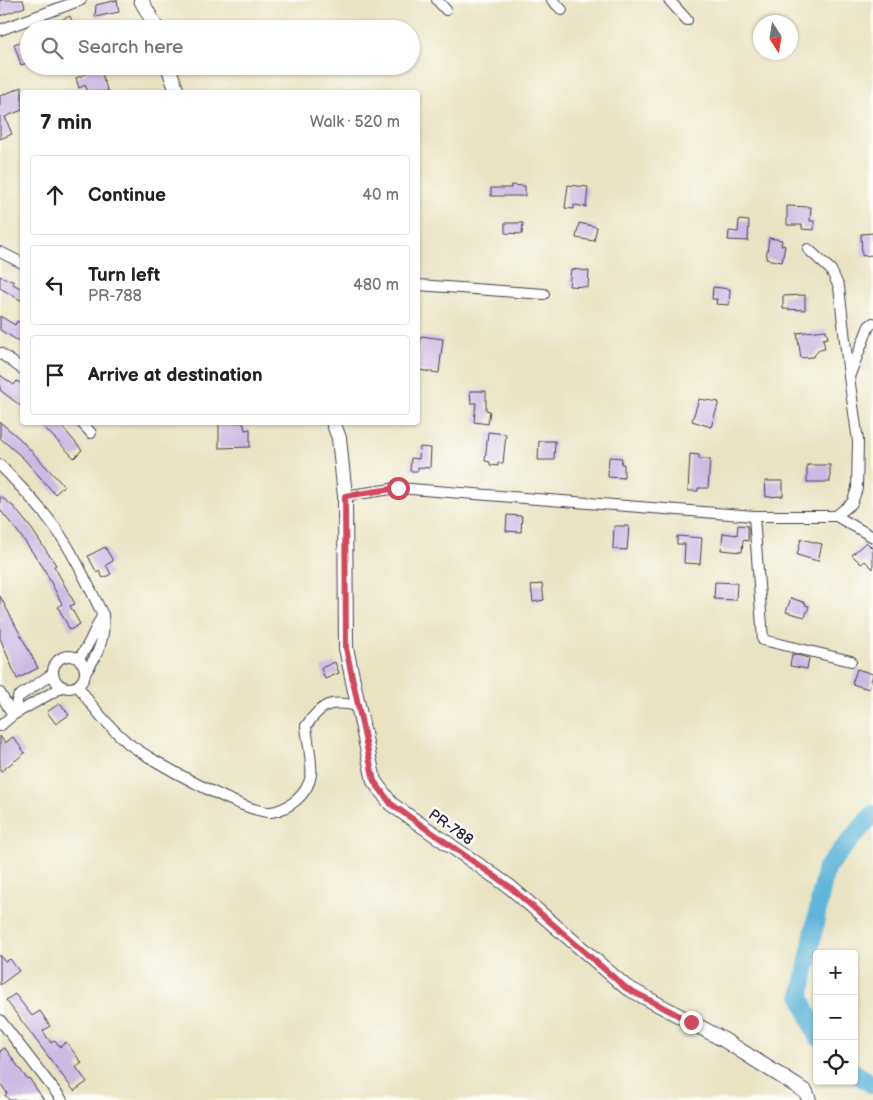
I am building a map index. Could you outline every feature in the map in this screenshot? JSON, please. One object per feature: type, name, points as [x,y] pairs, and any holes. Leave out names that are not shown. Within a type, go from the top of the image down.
[{"type":"street","points":[[27,20],[81,0]]},
{"type":"street","points":[[141,0],[151,20]]},
{"type":"street","points":[[438,0],[446,10]]},
{"type":"street","points":[[552,0],[562,10]]},
{"type":"street","points":[[669,0],[687,20]]},
{"type":"street","points":[[0,30],[20,23]]},
{"type":"street","points":[[171,75],[176,90]]},
{"type":"street","points":[[808,249],[831,270],[840,287],[849,377],[858,441],[857,489],[852,503],[836,516]]},
{"type":"street","points":[[0,252],[20,263]]},
{"type":"street","points":[[420,285],[544,294]]},
{"type":"street","points":[[849,377],[869,326],[873,323]]},
{"type":"street","points":[[0,353],[20,368]]},
{"type":"street","points":[[84,425],[91,433]]},
{"type":"street","name":"PR-788","points":[[334,425],[338,438],[345,496],[346,648],[374,781],[391,804],[510,887],[626,988],[724,1040],[806,1092],[809,1100]]},
{"type":"street","points":[[0,465],[29,495],[55,528],[80,568],[103,615],[105,628],[78,659]]},
{"type":"street","points":[[345,496],[398,488],[754,516],[836,516],[873,537]]},
{"type":"street","points":[[754,516],[763,640],[851,661]]},
{"type":"street","points":[[78,686],[95,658],[98,638]]},
{"type":"street","points":[[62,687],[54,680],[52,674],[54,664],[63,657],[78,659]]},
{"type":"street","points":[[78,659],[85,672]]},
{"type":"street","points":[[13,715],[18,697],[52,674]]},
{"type":"street","points":[[78,686],[94,710],[136,748],[167,768],[250,808],[271,812],[292,805],[304,792],[311,775],[306,726],[316,711],[326,704],[340,702],[358,706]]},
{"type":"street","points":[[0,726],[13,715],[62,687],[78,686]]},
{"type":"street","points":[[0,693],[13,715]]},
{"type":"street","points":[[0,1020],[62,1100]]},
{"type":"building","points":[[0,0],[23,0],[25,7],[0,16]]},
{"type":"building","points":[[117,0],[119,12],[95,17],[96,5]]},
{"type":"building","points":[[70,16],[72,20],[61,20]]},
{"type":"building","points":[[20,42],[20,62],[14,44]]},
{"type":"building","points":[[84,75],[102,75],[107,90],[87,90],[85,85],[79,88],[76,78]]},
{"type":"building","points":[[22,87],[22,90],[20,90],[20,111],[5,117],[12,134],[0,139],[0,96]]},
{"type":"building","points":[[511,185],[525,186],[525,196],[491,196],[491,188],[511,188]]},
{"type":"building","points":[[568,185],[588,187],[586,207],[574,205],[574,209],[565,208]]},
{"type":"building","points":[[787,206],[811,207],[810,221],[814,221],[814,230],[802,229],[802,225],[787,225]]},
{"type":"building","points":[[739,220],[749,221],[748,241],[728,240],[729,231],[738,232]]},
{"type":"building","points":[[505,223],[523,223],[522,234],[505,233]]},
{"type":"building","points":[[579,223],[597,227],[594,241],[576,238]]},
{"type":"building","points":[[873,233],[873,255],[862,256],[861,234]]},
{"type":"building","points":[[769,238],[782,240],[781,245],[785,246],[782,262],[766,259]]},
{"type":"building","points":[[571,269],[589,271],[588,287],[569,286]]},
{"type":"building","points":[[0,276],[14,282],[13,284],[20,288],[20,300],[0,288]]},
{"type":"building","points":[[713,287],[730,289],[729,305],[716,304],[717,299],[712,299]]},
{"type":"building","points":[[805,295],[805,310],[783,309],[783,296]]},
{"type":"building","points":[[0,316],[15,325],[17,321],[20,323],[20,342],[0,330]]},
{"type":"building","points":[[826,330],[828,338],[823,339],[825,349],[819,350],[813,357],[801,358],[797,333]]},
{"type":"building","points":[[421,336],[443,339],[439,373],[420,370]]},
{"type":"building","points":[[0,375],[14,385],[17,381],[20,383],[20,405],[0,390]]},
{"type":"building","points":[[470,391],[486,391],[486,410],[490,411],[488,424],[474,422],[476,403],[471,403]]},
{"type":"building","points":[[699,399],[719,402],[711,427],[692,421]]},
{"type":"building","points":[[0,422],[19,438],[64,486],[55,494],[23,458],[0,438]]},
{"type":"building","points":[[42,425],[58,425],[64,429],[82,450],[74,458]]},
{"type":"building","points":[[219,425],[244,425],[245,430],[250,429],[250,447],[219,448]]},
{"type":"building","points":[[488,432],[506,434],[503,463],[498,463],[498,466],[490,465],[490,462],[485,461]]},
{"type":"building","points":[[539,441],[555,441],[554,460],[538,460]]},
{"type":"building","points":[[420,447],[431,448],[430,468],[418,467],[418,471],[410,471],[411,458],[419,459]]},
{"type":"building","points":[[690,454],[699,455],[699,459],[710,459],[708,488],[688,491]]},
{"type":"building","points":[[609,457],[622,458],[621,464],[624,464],[624,478],[608,477]]},
{"type":"building","points":[[807,465],[830,465],[830,482],[807,482]]},
{"type":"building","points":[[765,481],[783,481],[783,496],[766,497]]},
{"type":"building","points":[[0,496],[14,507],[56,565],[54,566],[75,604],[70,606],[80,624],[70,630],[58,607],[62,604],[43,567],[0,510]]},
{"type":"building","points":[[507,515],[522,516],[521,532],[506,531]]},
{"type":"building","points":[[738,525],[748,526],[748,541],[743,540],[742,552],[721,550],[723,533],[737,535]]},
{"type":"building","points":[[614,526],[629,526],[627,550],[613,549]]},
{"type":"building","points":[[677,536],[702,538],[700,564],[684,563],[685,544],[677,544]]},
{"type":"building","points":[[801,539],[822,544],[818,561],[797,555]]},
{"type":"building","points":[[866,542],[873,549],[873,569],[865,561],[861,564],[852,555]]},
{"type":"building","points":[[105,547],[113,561],[106,565],[111,574],[103,578],[99,571],[97,573],[88,556]]},
{"type":"building","points":[[715,582],[737,583],[736,600],[714,599]]},
{"type":"building","points":[[542,584],[544,600],[533,602],[531,585]]},
{"type":"building","points":[[0,596],[38,668],[17,679],[0,638]]},
{"type":"building","points":[[791,598],[806,603],[805,605],[809,606],[805,617],[786,612]]},
{"type":"building","points":[[792,654],[809,658],[807,669],[790,666]]},
{"type":"building","points":[[335,662],[339,673],[325,679],[321,668]]},
{"type":"building","points":[[857,669],[873,674],[869,689],[852,684]]},
{"type":"building","points":[[60,703],[69,715],[56,724],[47,712]]},
{"type":"building","points":[[0,736],[5,743],[13,737],[25,753],[0,772]]},
{"type":"building","points":[[0,955],[5,962],[10,959],[19,971],[0,985]]},
{"type":"building","points":[[15,994],[32,1016],[40,1011],[50,1026],[43,1031],[51,1043],[55,1040],[60,1047],[66,1042],[82,1063],[76,1067],[87,1082],[74,1091],[6,1000]]},
{"type":"building","points":[[5,1048],[44,1100],[9,1100],[5,1095],[7,1093],[0,1083],[0,1051]]},
{"type":"waterway","points":[[813,1027],[801,996],[826,868],[873,814]]},
{"type":"waterway","points":[[858,1075],[873,1085]]},
{"type":"route","points":[[398,488],[345,496],[346,648],[374,781],[391,804],[510,887],[626,988],[691,1022]]}]
